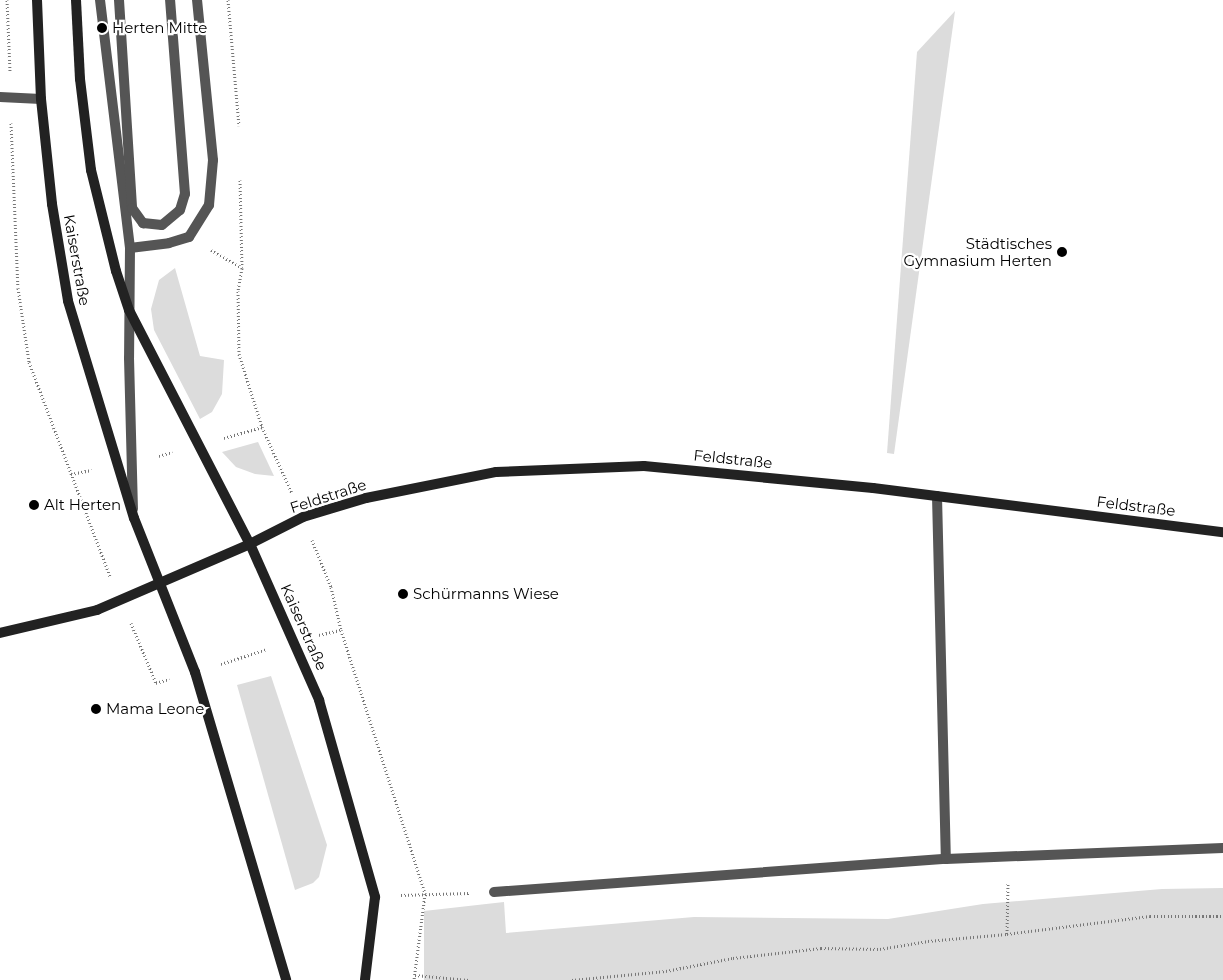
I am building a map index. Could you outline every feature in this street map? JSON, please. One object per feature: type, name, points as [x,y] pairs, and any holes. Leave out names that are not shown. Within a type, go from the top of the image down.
[{"type":"main road","name":"Kaiserstraße","points":[[37,0],[40,99],[52,204],[68,302],[134,518],[195,672],[286,980]]},
{"type":"main road","name":"Kaiserstraße","points":[[76,0],[80,80],[91,170],[116,271],[129,310],[250,544],[319,700],[375,897],[365,980]]},
{"type":"main road","name":"Feldstraße","points":[[0,633],[97,610],[250,544],[303,517],[366,498],[496,472],[644,466],[873,488],[1223,532]]},
{"type":"street","points":[[100,0],[130,248],[129,310]]},
{"type":"street","points":[[119,0],[132,208],[144,222],[162,225],[180,210],[185,194],[170,0]]},
{"type":"street","points":[[130,248],[169,244],[189,237],[209,205],[213,160],[197,0]]},
{"type":"street","points":[[5,97],[40,99]]},
{"type":"street","name":"Kaiserstraße","points":[[129,310],[134,518]]},
{"type":"street","points":[[937,496],[946,859]]},
{"type":"street","points":[[494,892],[946,859],[1223,848]]},
{"type":"path","points":[[7,0],[5,97],[18,288],[29,362],[71,474],[156,683],[294,640],[341,630]]},
{"type":"path","points":[[228,0],[239,130]]},
{"type":"path","points":[[240,179],[242,268],[238,291],[239,354],[262,427],[303,517],[331,587],[341,630],[425,894],[414,980]]},
{"type":"path","points":[[132,462],[199,446],[262,427]]},
{"type":"path","points":[[71,474],[117,464]]},
{"type":"path","points":[[1007,934],[1008,857]]},
{"type":"path","points":[[375,897],[494,892]]},
{"type":"path","points":[[572,980],[666,971],[733,958],[821,948],[880,949],[928,941],[1007,934],[1150,916],[1223,916]]},
{"type":"path","points":[[415,974],[469,980]]},
{"type":"shaded area","points":[[955,11],[894,454],[887,453],[917,52]]},
{"type":"shaded area","points":[[175,268],[200,356],[224,360],[222,394],[212,412],[200,419],[154,330],[151,309],[159,280]]},
{"type":"shaded area","points":[[258,442],[274,476],[255,474],[236,467],[222,452]]},
{"type":"shaded area","points":[[271,676],[327,845],[319,877],[313,883],[295,890],[237,685]]},
{"type":"shaded area","points":[[1223,888],[1223,980],[424,980],[424,911],[504,902],[506,933],[694,917],[888,919],[983,904],[1162,889]]},
{"type":"place","name":"Herten Mitte","points":[[102,28]]},
{"type":"place","name":"Städtisches Gymnasium Herten","points":[[1062,252]]},
{"type":"place","name":"Alt Herten","points":[[34,505]]},
{"type":"place","name":"Schürmanns Wiese","points":[[403,594]]},
{"type":"place","name":"Mama Leone","points":[[96,709]]}]
